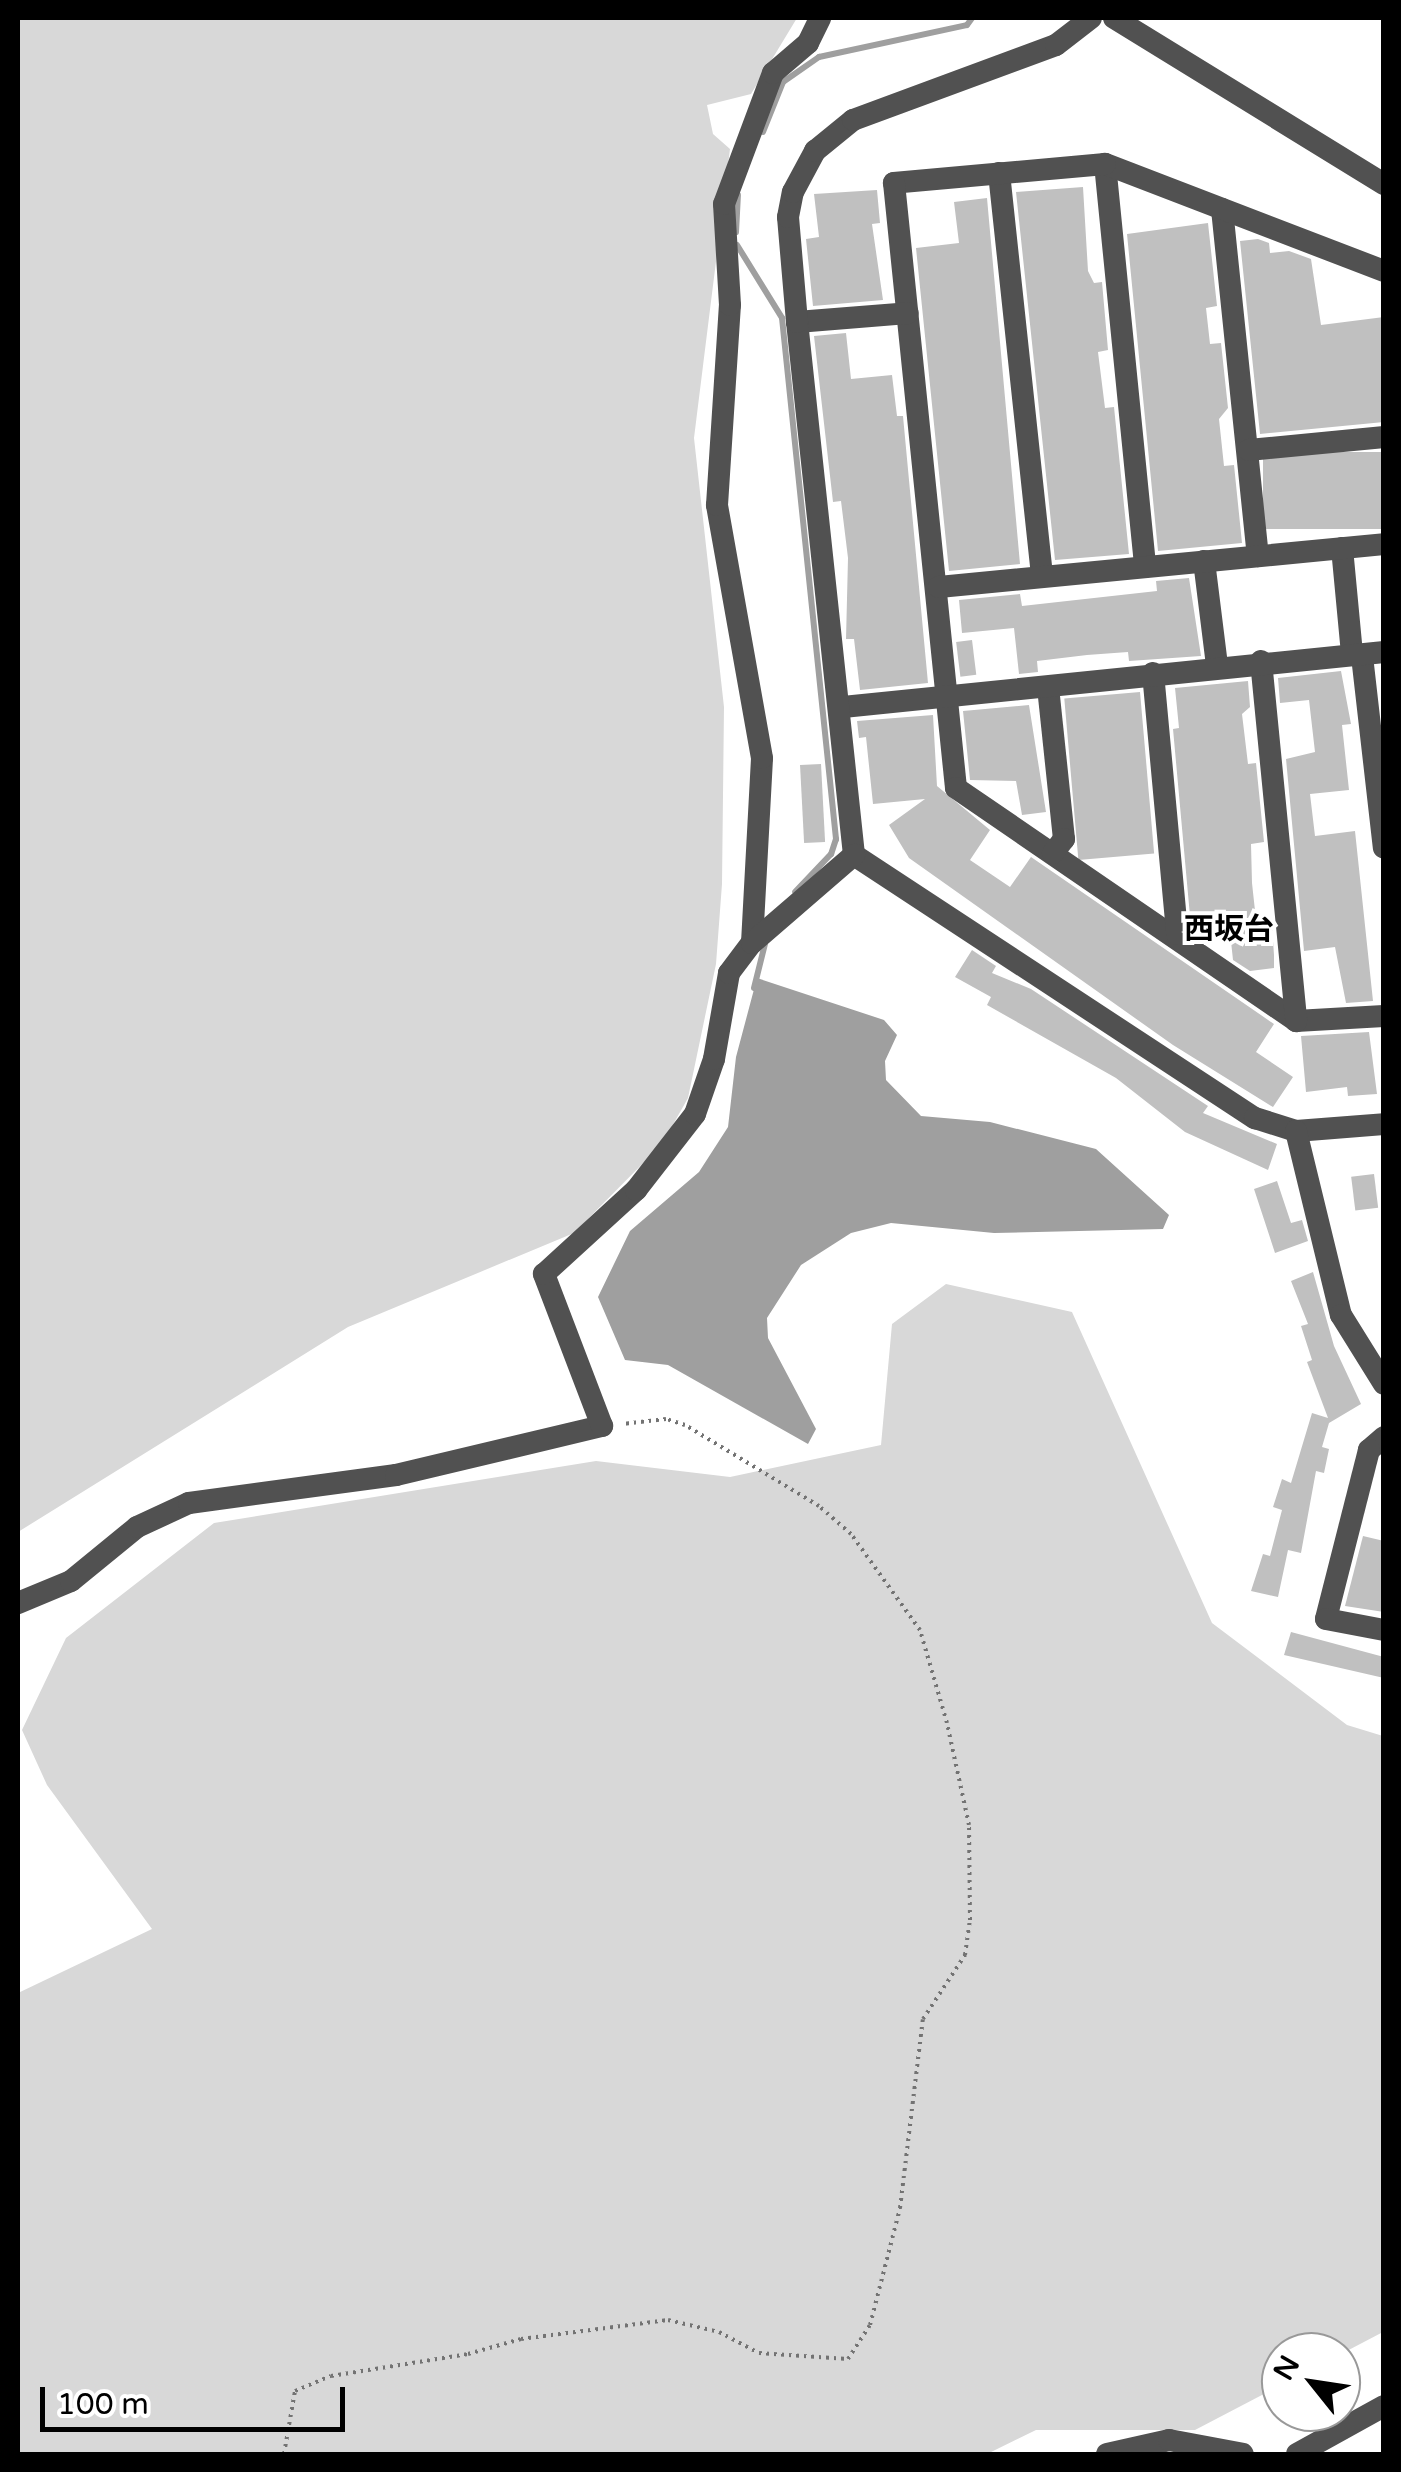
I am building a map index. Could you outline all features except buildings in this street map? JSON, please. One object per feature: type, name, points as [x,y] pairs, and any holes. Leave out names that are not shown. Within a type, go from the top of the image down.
[{"type":"street","points":[[752,943],[762,758],[717,505],[730,305],[724,204],[774,73],[808,43],[820,18]]},
{"type":"street","points":[[854,856],[843,706],[788,217],[803,169],[832,134],[1056,45],[1091,18]]},
{"type":"street","points":[[1114,18],[1384,184]]},
{"type":"street","points":[[1105,164],[1145,567]]},
{"type":"street","points":[[1384,270],[1105,164],[894,183],[939,587],[956,788],[1178,934],[1296,1020],[1384,1016]]},
{"type":"street","points":[[999,173],[1042,577]]},
{"type":"street","points":[[1222,208],[1258,556]]},
{"type":"street","points":[[797,322],[908,313]]},
{"type":"street","points":[[1248,450],[1384,437]]},
{"type":"street","points":[[939,587],[1384,544]]},
{"type":"street","points":[[1342,548],[1366,654],[1384,848]]},
{"type":"street","points":[[1204,561],[1217,666]]},
{"type":"street","points":[[843,706],[1366,654]]},
{"type":"street","points":[[1261,662],[1296,1020]]},
{"type":"street","points":[[1153,674],[1178,934]]},
{"type":"street","points":[[1048,687],[1064,839],[1053,853]]},
{"type":"street","points":[[18,1603],[71,1580],[137,1527],[188,1503],[396,1474],[602,1426],[544,1274],[577,1251],[636,1190],[695,1114],[714,1059],[729,973],[752,943],[854,856]]},
{"type":"street","points":[[854,856],[1255,1118],[1296,1131],[1384,1124]]},
{"type":"street","points":[[1296,1131],[1341,1315],[1384,1384]]},
{"type":"street","points":[[1384,1436],[1369,1450],[1326,1619],[1384,1630]]},
{"type":"street","points":[[1297,2454],[1384,2406]]},
{"type":"street","points":[[1107,2454],[1169,2440],[1243,2454]]},
{"type":"path","points":[[284,2454],[295,2391],[330,2376],[468,2354],[521,2339],[668,2320],[718,2332],[759,2353],[848,2358],[870,2324],[900,2208],[923,2019],[965,1954],[971,1906],[970,1825],[931,1667],[901,1597],[819,1506],[685,1426],[666,1419],[602,1426]]},
{"type":"shaded area","points":[[18,18],[797,18],[751,94],[707,105],[713,134],[730,149],[694,438],[724,707],[722,884],[716,964],[688,1098],[662,1144],[574,1233],[348,1327],[18,1532]]},
{"type":"shaded area","points":[[757,978],[884,1020],[897,1035],[885,1061],[886,1080],[921,1116],[990,1122],[1096,1149],[1169,1215],[1163,1229],[994,1233],[891,1223],[851,1233],[801,1265],[767,1318],[768,1338],[816,1429],[808,1444],[668,1365],[625,1360],[598,1297],[630,1231],[699,1172],[728,1127],[736,1057]]},
{"type":"shaded area","points":[[946,1284],[1072,1312],[1212,1623],[1347,1725],[1383,1736],[1383,2332],[1361,2344],[1361,2332],[1261,2332],[1261,2395],[1195,2430],[1036,2430],[987,2454],[18,2454],[18,1993],[152,1929],[47,1785],[22,1730],[66,1638],[214,1523],[596,1461],[730,1477],[881,1445],[892,1324]]},
{"type":"waterway","points":[[763,132],[783,82],[819,57],[967,25],[972,18]]},
{"type":"waterway","points":[[736,232],[738,195]]},
{"type":"waterway","points":[[737,245],[782,318],[836,839],[831,854],[795,892]]},
{"type":"waterway","points":[[754,988],[765,944]]},
{"type":"district","name":"西坂台","points":[[1229,930]]}]
